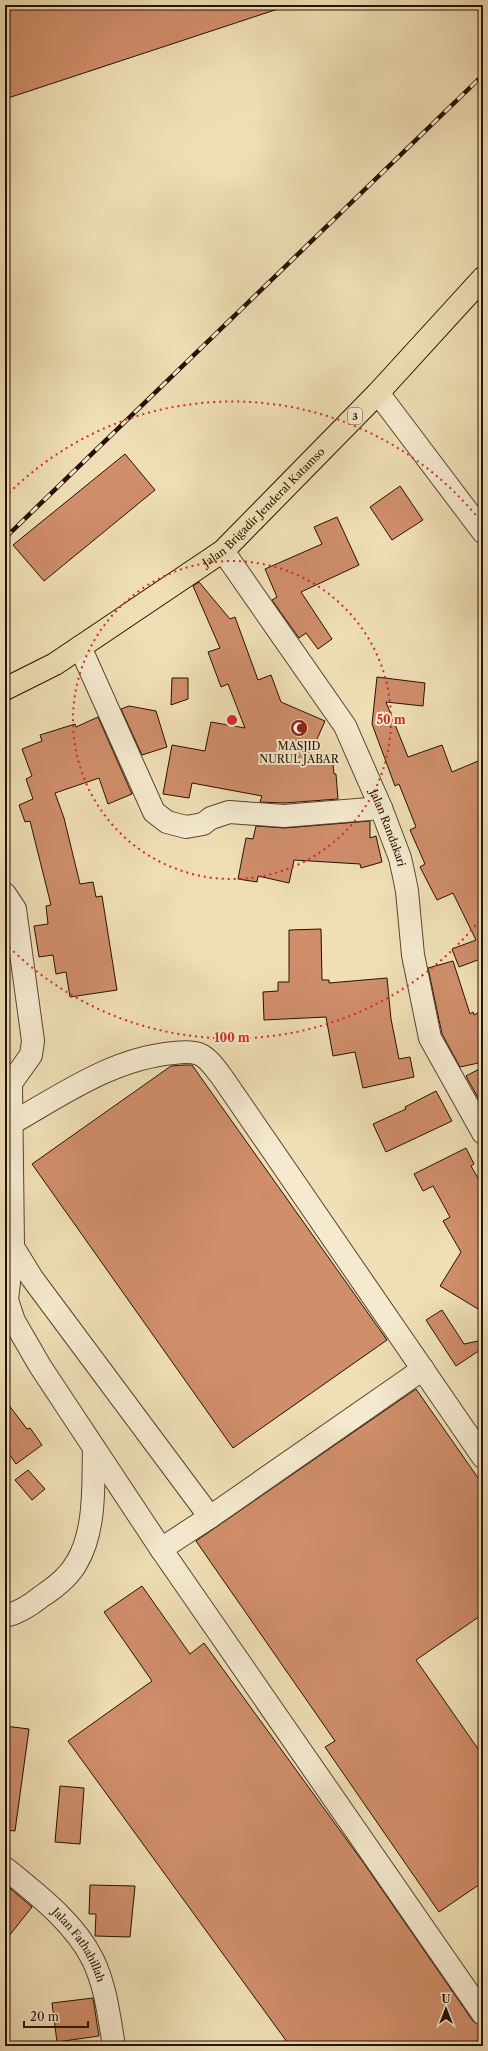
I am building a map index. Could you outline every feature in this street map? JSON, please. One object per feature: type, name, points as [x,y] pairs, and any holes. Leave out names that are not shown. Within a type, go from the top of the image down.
[{"type":"highway","name":"Jalan Brigadir Jenderal Katamso","points":[[5,689],[55,664],[223,551],[378,393],[483,278]]},
{"type":"street","points":[[378,393],[483,532]]},
{"type":"street","name":"Jalan Randakari","points":[[223,551],[345,726],[381,808],[400,858],[407,891],[413,955],[425,1021],[430,1038],[439,1057],[483,1134]]},
{"type":"street","points":[[80,647],[154,812],[167,822],[186,827],[203,824],[216,815],[229,812],[284,816],[381,808]]},
{"type":"street","points":[[5,894],[15,910],[33,1041],[31,1055],[8,1080],[12,1123],[13,1246],[6,1299],[14,1321],[40,1366],[161,1549],[483,2014]]},
{"type":"street","points":[[12,1123],[92,1078],[119,1066],[166,1054],[186,1052],[200,1054],[224,1080],[483,1457]]},
{"type":"street","points":[[13,1246],[32,1278],[210,1517]]},
{"type":"street","points":[[161,1549],[210,1517],[423,1369]]},
{"type":"street","points":[[5,1616],[13,1615],[51,1590],[65,1578],[77,1562],[84,1546],[89,1524],[93,1493],[94,1448]]},
{"type":"street","name":"Jalan Fathahillah","points":[[5,1868],[65,1921],[93,1960],[102,1985],[114,2046]]},
{"type":"building","points":[[5,5],[281,5],[281,8],[5,99]]},
{"type":"building","points":[[125,454],[155,490],[44,581],[13,545]]},
{"type":"building","points":[[400,486],[423,520],[392,540],[370,507]]},
{"type":"building","points":[[337,517],[359,565],[301,592],[332,639],[318,649],[306,633],[299,638],[272,600],[277,597],[265,569],[322,544],[314,527]]},
{"type":"building","points":[[199,582],[230,619],[235,617],[258,680],[271,675],[281,702],[325,721],[310,755],[332,754],[334,774],[336,774],[338,799],[284,803],[260,802],[262,796],[192,783],[189,798],[163,794],[172,745],[205,751],[211,722],[245,728],[228,684],[221,687],[208,652],[220,648],[193,586]]},
{"type":"building","points":[[377,677],[425,683],[423,706],[386,702],[408,757],[442,745],[452,772],[483,759],[483,958],[459,967],[452,949],[476,940],[453,893],[437,900],[420,867],[425,864],[410,830],[416,827],[399,784],[395,786],[372,724]]},
{"type":"building","points":[[172,678],[188,678],[188,699],[171,705]]},
{"type":"building","points":[[129,706],[156,711],[167,747],[142,755],[121,709]]},
{"type":"building","points":[[98,717],[132,794],[108,804],[99,778],[55,793],[64,818],[80,884],[93,882],[96,897],[102,896],[117,990],[70,997],[66,972],[56,974],[53,955],[39,957],[34,926],[48,924],[46,906],[51,905],[30,821],[25,822],[19,805],[33,799],[26,779],[32,776],[22,749],[42,741],[40,735],[75,724],[76,727]]},
{"type":"building","points":[[370,821],[370,838],[376,836],[382,862],[361,868],[360,864],[294,860],[289,883],[258,876],[257,882],[238,879],[246,838],[253,839],[256,826],[285,828]]},
{"type":"building","points":[[321,929],[322,980],[329,980],[329,983],[387,978],[391,1019],[399,1059],[410,1057],[414,1077],[363,1088],[355,1052],[333,1056],[326,1017],[264,1020],[263,992],[278,991],[278,982],[289,982],[289,930]]},
{"type":"building","points":[[453,961],[470,1014],[473,1012],[474,1015],[483,1010],[483,1062],[460,1067],[442,1034],[428,968]]},
{"type":"building","points":[[192,1065],[387,1340],[233,1448],[32,1164],[171,1066]]},
{"type":"building","points":[[483,1067],[483,1107],[466,1076]]},
{"type":"building","points":[[436,1091],[452,1121],[386,1152],[373,1124],[406,1109],[405,1107]]},
{"type":"building","points":[[466,1148],[474,1164],[471,1166],[483,1187],[483,1312],[440,1286],[461,1252],[443,1221],[450,1217],[433,1186],[423,1191],[414,1174]]},
{"type":"building","points":[[442,1310],[464,1344],[483,1340],[483,1348],[456,1366],[426,1320]]},
{"type":"building","points":[[416,1389],[483,1485],[483,1614],[416,1660],[483,1756],[483,1882],[439,1912],[325,1747],[335,1741],[196,1541]]},
{"type":"building","points":[[5,1400],[27,1429],[30,1428],[42,1445],[16,1464],[5,1448]]},
{"type":"building","points":[[28,1470],[45,1489],[32,1500],[15,1480]]},
{"type":"building","points":[[142,1586],[190,1654],[204,1643],[365,1865],[473,2021],[483,2028],[483,2046],[290,2046],[68,1741],[152,1681],[104,1612]]},
{"type":"building","points":[[5,1726],[29,1729],[15,1831],[5,1830]]},
{"type":"building","points":[[60,1786],[84,1788],[80,1844],[55,1842]]},
{"type":"building","points":[[5,1884],[32,1907],[5,1941]]},
{"type":"building","points":[[90,1885],[135,1886],[130,1937],[95,1936],[96,1914],[89,1914]]},
{"type":"building","points":[[93,1998],[99,2036],[57,2042],[52,2003]]},
{"type":"railway","points":[[5,538],[483,75]]},
{"type":"place","name":"MASJID NURUL JABAR","points":[[299,728]]}]
